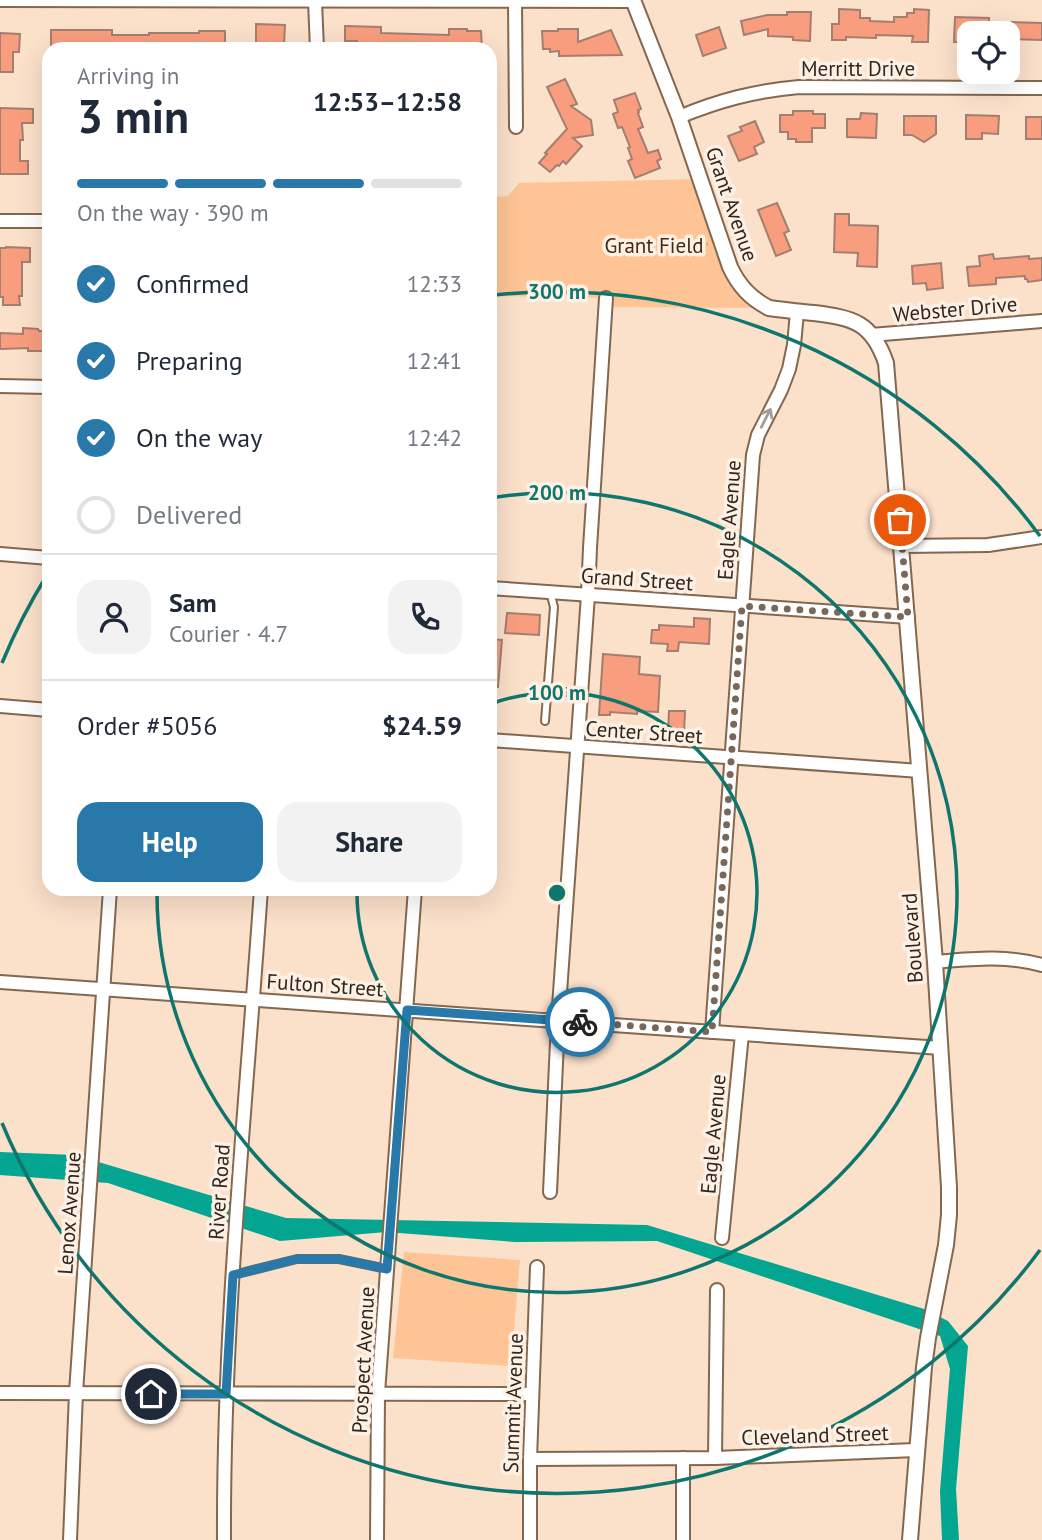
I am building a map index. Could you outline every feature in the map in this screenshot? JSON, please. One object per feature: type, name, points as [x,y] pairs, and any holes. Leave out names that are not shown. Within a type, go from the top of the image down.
[{"type":"street","points":[[0,0],[633,1]]},
{"type":"street","points":[[315,1],[317,42]]},
{"type":"street","points":[[515,1],[516,127]]},
{"type":"street","name":"Grant Avenue","points":[[633,1],[679,117],[736,280],[758,303],[769,308],[841,317],[854,321],[871,335]]},
{"type":"street","name":"Merritt Drive","points":[[679,117],[709,104],[772,89],[1042,88]]},
{"type":"street","points":[[0,221],[42,221]]},
{"type":"street","points":[[550,1192],[558,1021],[582,693],[606,298]]},
{"type":"street","name":"Eagle Avenue","points":[[712,1032],[752,455],[758,435],[789,369],[797,312]]},
{"type":"street","name":"Webster Drive","points":[[871,335],[1042,321]]},
{"type":"street","name":"Boulevard","points":[[871,335],[881,348],[886,363],[935,962],[949,1215],[928,1338],[916,1450],[911,1540]]},
{"type":"street","points":[[0,386],[42,387]]},
{"type":"street","points":[[902,546],[988,545],[1042,537]]},
{"type":"street","points":[[0,554],[42,557]]},
{"type":"street","name":"Grand Street","points":[[497,588],[908,617]]},
{"type":"street","points":[[0,706],[42,709]]},
{"type":"street","name":"Center Street","points":[[497,741],[920,771]]},
{"type":"street","name":"Lenox Avenue","points":[[70,1540],[76,1394],[110,896]]},
{"type":"street","name":"River Road","points":[[224,1540],[226,1394],[261,896]]},
{"type":"street","name":"Prospect Avenue","points":[[377,1540],[378,1394],[415,896]]},
{"type":"street","points":[[935,962],[991,958],[1042,965]]},
{"type":"street","name":"Fulton Street","points":[[0,982],[941,1048]]},
{"type":"street","name":"Eagle Avenue","points":[[722,1238],[742,1034]]},
{"type":"street","name":"Summit Avenue","points":[[530,1540],[537,1267]]},
{"type":"street","points":[[715,1458],[717,1290]]},
{"type":"street","points":[[0,1394],[533,1394]]},
{"type":"street","name":"Cleveland Street","points":[[683,1458],[916,1450]]},
{"type":"street","points":[[530,1459],[683,1458],[683,1540]]},
{"type":"lane","points":[[545,722],[554,607],[551,592]]},
{"type":"lane","points":[[548,691],[582,693]]},
{"type":"lane","points":[[233,1275],[297,1259],[339,1259],[387,1269]]},
{"type":"green space","name":"Grant Field","points":[[700,179],[730,267],[769,308],[606,307],[606,298],[497,296],[497,197],[508,196],[519,183]]},
{"type":"green space","points":[[404,1252],[520,1260],[511,1366],[393,1358]]},
{"type":"water","points":[[0,1152],[75,1155],[286,1218],[647,1225],[924,1309],[948,1321],[968,1346],[956,1489],[959,1540],[942,1540],[940,1491],[950,1369],[940,1336],[657,1241],[515,1242],[386,1232],[280,1241],[108,1183],[0,1175]]},
{"type":"building","points":[[839,9],[860,10],[860,18],[870,18],[870,21],[894,22],[894,17],[907,17],[907,13],[914,13],[914,9],[929,10],[928,42],[912,42],[913,36],[876,35],[876,38],[846,37],[846,40],[832,40],[832,24],[839,24]]},
{"type":"building","points":[[787,12],[811,12],[810,41],[768,36],[768,29],[744,35],[741,21],[767,15],[787,15]]},
{"type":"building","points":[[955,17],[989,18],[989,21],[957,21],[957,42],[954,42]]},
{"type":"building","points":[[1020,22],[1042,23],[1042,40],[1020,39]]},
{"type":"building","points":[[256,24],[285,25],[284,42],[256,42]]},
{"type":"building","points":[[345,26],[381,27],[381,33],[449,35],[449,29],[467,29],[481,31],[482,42],[357,42],[345,41]]},
{"type":"building","points":[[719,27],[726,48],[703,56],[696,35]]},
{"type":"building","points":[[578,29],[578,42],[611,30],[622,55],[559,56],[559,51],[550,52],[550,49],[543,49],[542,31]]},
{"type":"building","points":[[51,30],[112,30],[112,35],[225,31],[225,42],[51,42]]},
{"type":"building","points":[[0,33],[20,34],[19,52],[13,52],[13,72],[0,72]]},
{"type":"building","points":[[565,79],[577,104],[571,106],[591,120],[593,135],[573,138],[582,146],[566,164],[563,161],[550,172],[539,163],[567,129],[547,87]]},
{"type":"building","points":[[635,93],[641,109],[638,113],[643,127],[638,129],[648,153],[658,150],[661,159],[657,161],[660,168],[635,178],[628,161],[632,159],[628,148],[630,147],[613,114],[618,112],[614,100]]},
{"type":"building","points":[[0,108],[33,109],[33,123],[22,123],[23,140],[20,140],[20,161],[28,161],[28,174],[0,174]]},
{"type":"building","points":[[793,111],[825,114],[825,128],[812,128],[812,142],[796,142],[796,139],[788,139],[788,132],[780,132],[780,115],[793,115]]},
{"type":"building","points":[[861,113],[877,114],[876,138],[847,137],[847,119],[860,119]]},
{"type":"building","points":[[966,115],[999,116],[998,134],[982,133],[982,139],[966,139]]},
{"type":"building","points":[[904,116],[936,116],[936,134],[924,142],[912,135],[904,135]]},
{"type":"building","points":[[1026,117],[1042,117],[1042,139],[1026,139]]},
{"type":"building","points":[[755,121],[764,142],[754,147],[757,154],[739,161],[728,136],[742,131],[740,127]]},
{"type":"building","points":[[777,203],[789,231],[784,233],[791,250],[776,256],[758,210]]},
{"type":"building","points":[[835,214],[849,214],[849,225],[878,226],[877,267],[857,266],[858,253],[834,252]]},
{"type":"building","points":[[0,248],[30,248],[30,262],[22,262],[20,305],[3,305],[3,297],[0,297]]},
{"type":"building","points":[[993,254],[994,259],[1029,256],[1029,259],[1042,258],[1042,280],[1028,282],[1025,276],[996,278],[996,284],[969,286],[967,267],[980,266],[979,256]]},
{"type":"building","points":[[941,263],[943,288],[927,290],[926,283],[913,284],[912,266]]},
{"type":"building","points":[[23,328],[42,331],[42,351],[28,351],[28,348],[0,349],[0,333],[23,334]]},
{"type":"building","points":[[507,613],[540,615],[539,635],[505,633]]},
{"type":"building","points":[[694,618],[710,619],[709,644],[679,642],[678,651],[667,651],[668,644],[651,643],[652,630],[659,630],[659,625],[694,627]]},
{"type":"building","points":[[497,640],[502,640],[497,687]]},
{"type":"building","points":[[603,654],[640,657],[639,674],[660,676],[658,712],[610,712],[610,715],[599,715]]},
{"type":"building","points":[[669,711],[685,711],[684,733],[668,732]]},
{"type":"way so far","points":[[580,1022],[712,1032],[742,606],[908,617],[900,520]]},
{"type":"route","points":[[151,1394],[226,1394],[233,1275],[297,1259],[339,1259],[387,1269],[407,1010],[580,1022]]}]
